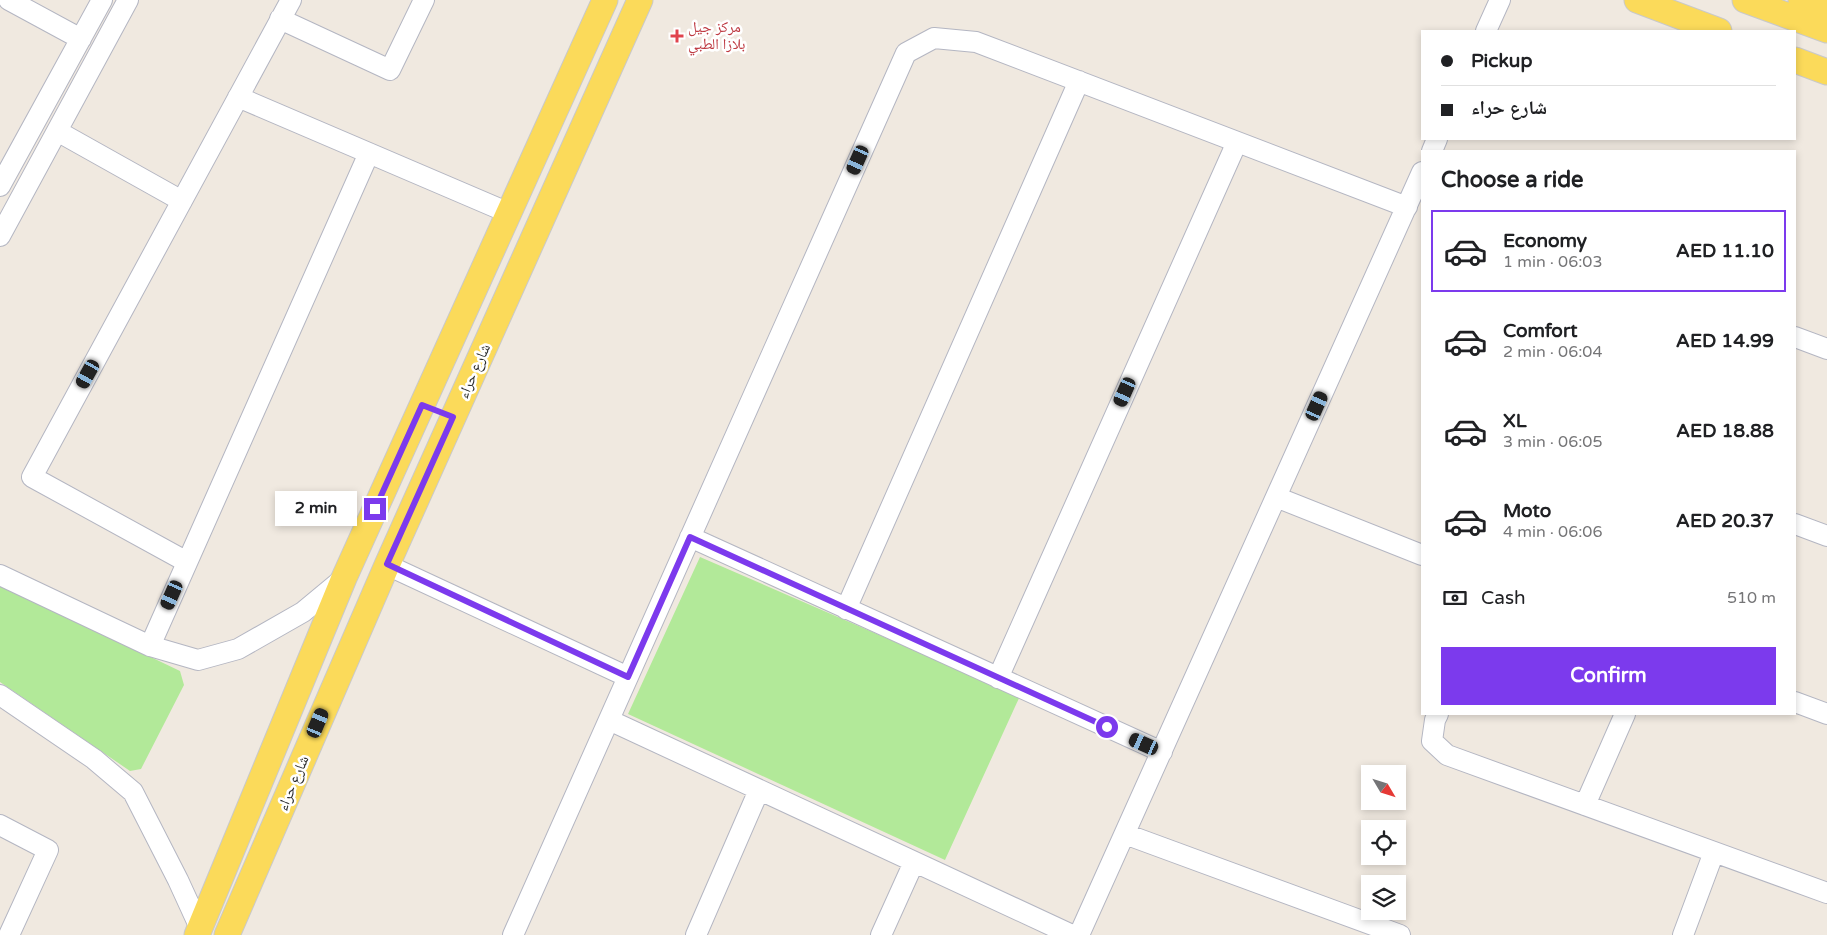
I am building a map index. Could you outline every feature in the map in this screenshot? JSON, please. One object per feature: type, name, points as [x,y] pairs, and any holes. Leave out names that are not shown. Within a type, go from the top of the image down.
[{"type":"main road","name":"شارع حراء","points":[[198,931],[344,578],[605,0]]},
{"type":"main road","name":"شارع حراء","points":[[227,935],[387,564],[640,0]]},
{"type":"main road","points":[[1745,0],[1827,30]]},
{"type":"main road","points":[[1800,0],[1827,10]]},
{"type":"main road","points":[[1646,3],[1716,30]]},
{"type":"main road","points":[[1646,3],[1733,30]]},
{"type":"main road","points":[[1796,49],[1827,58]]},
{"type":"main road","points":[[1796,60],[1827,72]]},
{"type":"main road","points":[[422,405],[453,417]]},
{"type":"street","points":[[9,0],[81,38]]},
{"type":"street","points":[[0,186],[102,0]]},
{"type":"street","points":[[0,236],[128,0]]},
{"type":"street","points":[[188,562],[32,477],[290,0]]},
{"type":"street","points":[[280,19],[390,70],[424,0]]},
{"type":"street","points":[[1486,30],[1500,0]]},
{"type":"street","points":[[513,935],[906,53],[934,38],[976,42],[1407,207]]},
{"type":"street","points":[[846,609],[1079,82]]},
{"type":"street","points":[[238,97],[509,212]]},
{"type":"street","points":[[38,117],[182,201]]},
{"type":"street","points":[[998,678],[1237,142]]},
{"type":"street","points":[[150,646],[369,153]]},
{"type":"street","points":[[1080,935],[1421,174]]},
{"type":"street","points":[[1796,337],[1827,349]]},
{"type":"street","points":[[1276,497],[1421,555]]},
{"type":"street","points":[[1796,524],[1827,536]]},
{"type":"street","points":[[690,537],[1162,752]]},
{"type":"street","points":[[387,564],[628,677]]},
{"type":"street","points":[[0,575],[150,646],[198,660],[238,649],[303,612],[344,578]]},
{"type":"street","points":[[0,695],[94,758],[133,792],[178,880],[198,931]]},
{"type":"street","points":[[1796,702],[1827,714]]},
{"type":"street","points":[[1438,715],[1432,741],[1447,755],[1827,893]]},
{"type":"street","points":[[1585,806],[1625,715]]},
{"type":"street","points":[[609,720],[1072,935]]},
{"type":"street","points":[[696,935],[760,790]]},
{"type":"street","points":[[0,825],[48,850],[9,935]]},
{"type":"street","points":[[1125,834],[1393,934]]},
{"type":"street","points":[[1683,935],[1714,852]]},
{"type":"street","points":[[881,935],[914,862]]},
{"type":"green space","points":[[700,557],[1020,696],[945,860],[628,714]]},
{"type":"green space","points":[[0,585],[180,671],[184,685],[141,769],[130,771],[0,682]]},
{"type":"place","name":"مركز جيل بلازا الطبي","points":[[677,36]]},
{"type":"route","points":[[375,509],[422,405],[453,417],[387,564],[628,677],[690,537],[1107,727]]}]
